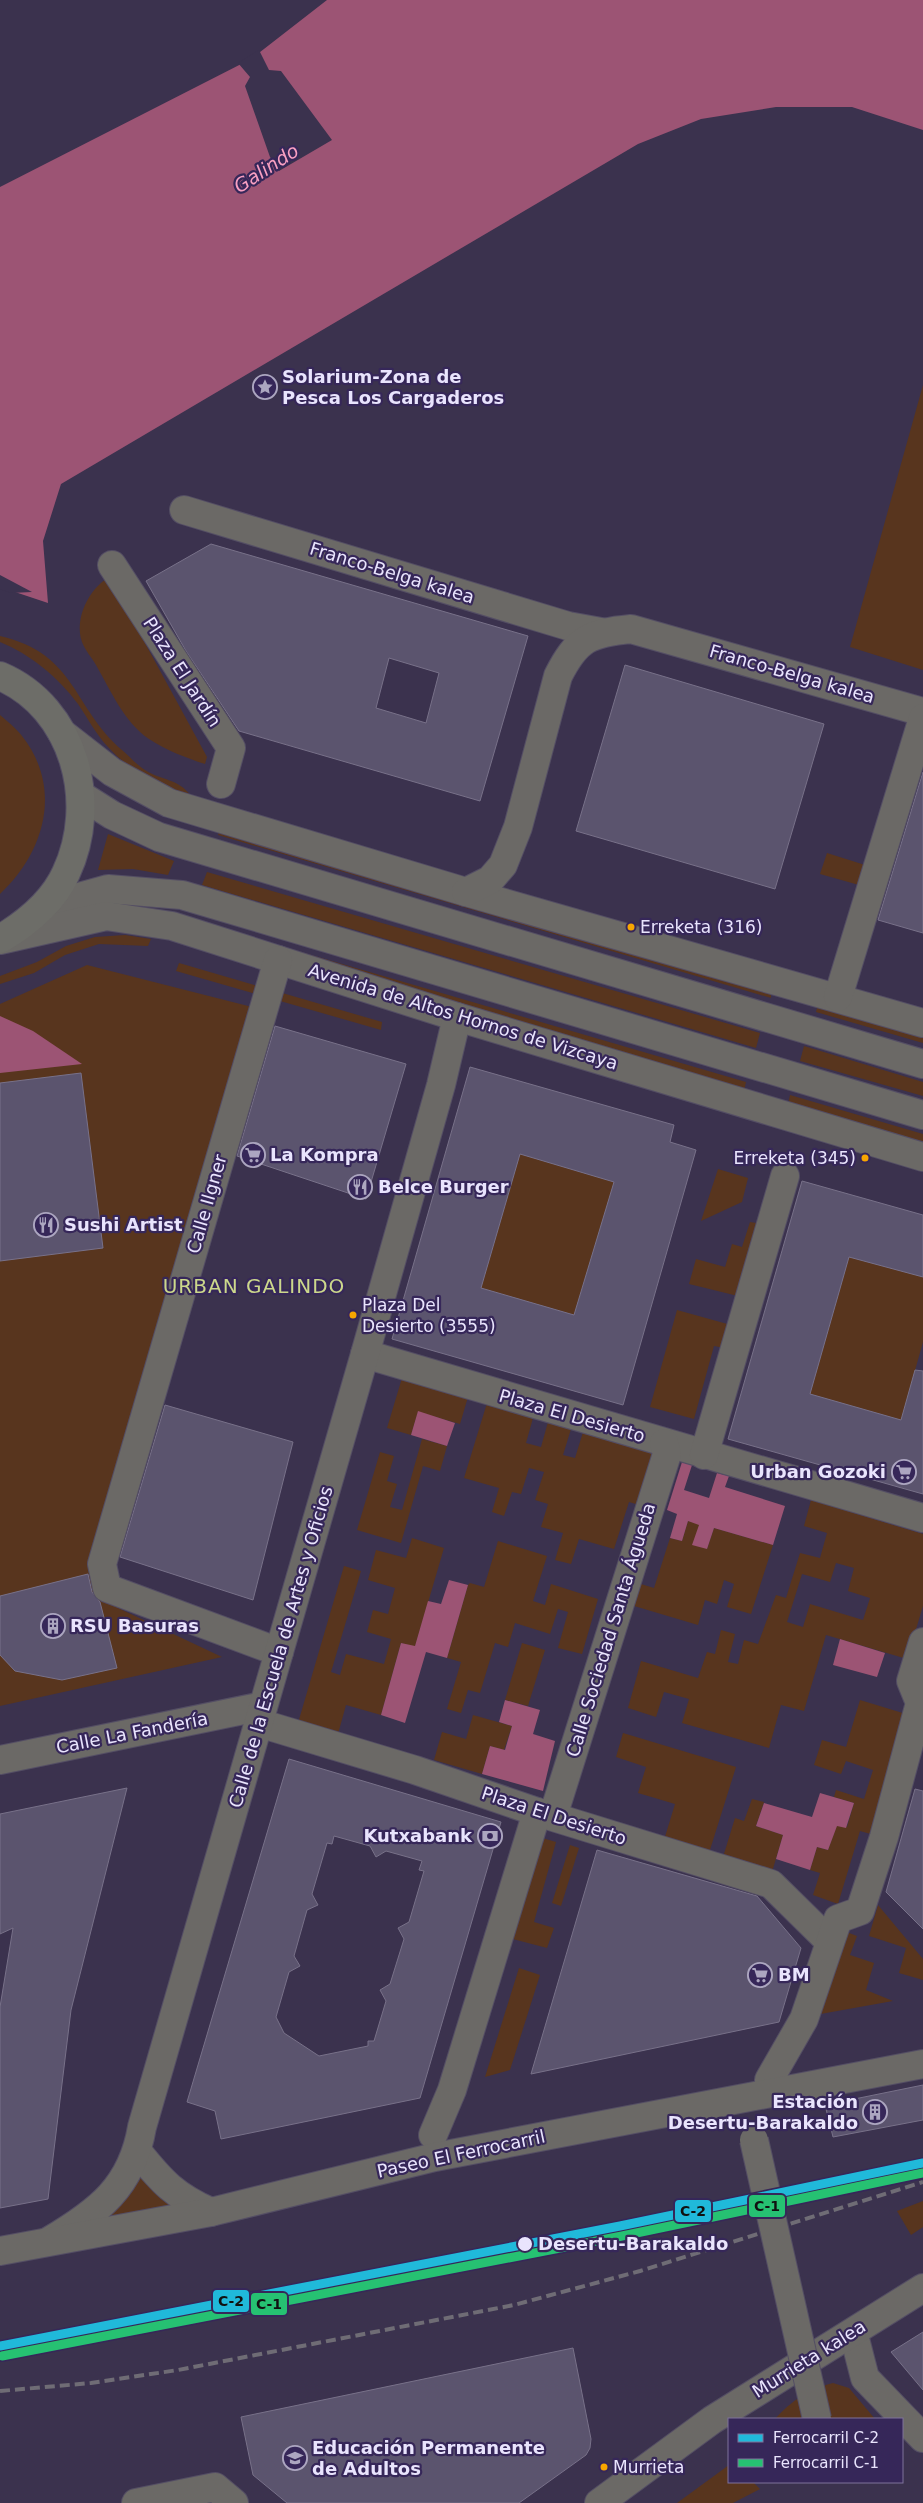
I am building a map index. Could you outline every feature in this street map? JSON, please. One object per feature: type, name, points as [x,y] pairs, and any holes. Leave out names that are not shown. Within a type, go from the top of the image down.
[{"type":"main road","points":[[0,676],[11,680],[40,703],[62,733],[76,763],[82,796],[80,836],[66,874],[43,907],[22,926],[0,939]]},
{"type":"street","name":"Franco-Belga kalea","points":[[184,510],[568,626],[601,632],[631,629],[923,712]]},
{"type":"street","name":"Plaza El Jardín","points":[[112,565],[232,748],[221,784]]},
{"type":"street","name":"Franco-Belga kalea","points":[[466,892],[490,880],[503,865],[518,827],[558,676],[568,658],[582,643],[601,632]]},
{"type":"street","points":[[838,997],[923,718]]},
{"type":"street","points":[[62,733],[112,772],[169,804],[466,892],[838,997],[923,1023]]},
{"type":"street","points":[[82,796],[112,815],[159,837],[923,1064]]},
{"type":"street","name":"Avenida de Altos Hornos de Vizcaya","points":[[43,907],[108,889],[182,895],[923,1115]]},
{"type":"street","name":"Avenida de Altos Hornos de Vizcaya","points":[[0,939],[106,916],[172,926],[457,1017],[923,1156]]},
{"type":"street","name":"Calle Ilgner","points":[[278,960],[104,1576],[279,1652]]},
{"type":"street","name":"Calle de la Escuela de Artes y Oficios","points":[[49,2241],[87,2218],[110,2196],[125,2176],[138,2152],[142,2127],[441,1085],[457,1017]]},
{"type":"street","points":[[704,1455],[785,1176]]},
{"type":"street","name":"Plaza El Desierto","points":[[365,1354],[923,1518]]},
{"type":"street","name":"Calle Sociedad Santa Águeda","points":[[433,2135],[452,2090],[667,1454],[664,1443]]},
{"type":"street","points":[[769,2080],[804,2019],[838,1919],[860,1911],[881,1846],[920,1703],[911,1681],[923,1642]]},
{"type":"street","name":"Plaza El Desierto","points":[[261,1715],[545,1814],[771,1884],[829,1941]]},
{"type":"street","name":"Calle La Fandería","points":[[0,1760],[261,1715]]},
{"type":"street","name":"Paseo El Ferrocarril","points":[[0,2251],[211,2212],[436,2157],[923,2064]]},
{"type":"street","points":[[754,2140],[817,2418]]},
{"type":"street","points":[[138,2152],[170,2189],[184,2200],[211,2212]]},
{"type":"street","name":"Murrieta kalea","points":[[599,2503],[712,2420],[923,2288]]},
{"type":"street","points":[[855,2339],[866,2378],[923,2438]]},
{"type":"street","points":[[136,2503],[224,2495]]},
{"type":"shaded area","points":[[923,385],[923,670],[850,647]]},
{"type":"shaded area","points":[[109,577],[207,757],[205,764],[169,750],[140,732],[125,715],[83,645],[80,623],[85,605],[95,589]]},
{"type":"shaded area","points":[[0,636],[25,644],[45,655],[59,669],[93,717],[122,750],[151,774],[181,786],[191,796],[157,783],[127,765],[104,743],[78,704],[62,685],[33,660],[0,642]]},
{"type":"shaded area","points":[[0,715],[20,733],[35,756],[42,777],[45,798],[43,819],[38,839],[16,877],[0,894]]},
{"type":"shaded area","points":[[220,828],[771,989],[771,998],[218,835]]},
{"type":"shaded area","points":[[108,834],[174,861],[168,875],[133,869],[98,870]]},
{"type":"shaded area","points":[[827,853],[865,865],[859,885],[820,874]]},
{"type":"shaded area","points":[[207,872],[760,1033],[756,1048],[202,885]]},
{"type":"shaded area","points":[[192,920],[746,1082],[744,1091],[190,926]]},
{"type":"shaded area","points":[[125,935],[151,939],[148,946],[99,944],[65,955],[34,973],[0,984],[0,976],[37,962],[66,946],[95,937]]},
{"type":"shaded area","points":[[179,963],[382,1022],[381,1030],[176,971]]},
{"type":"shaded area","points":[[87,965],[264,1010],[99,1599],[222,1657],[0,1706],[0,1004]]},
{"type":"shaded area","points":[[818,1004],[923,1034],[923,1043],[816,1012]]},
{"type":"shaded area","points":[[804,1046],[923,1082],[923,1096],[800,1061]]},
{"type":"shaded area","points":[[790,1095],[923,1134],[923,1143],[788,1104]]},
{"type":"shaded area","points":[[520,1154],[614,1182],[574,1315],[481,1288]]},
{"type":"shaded area","points":[[718,1169],[748,1178],[742,1202],[701,1221]]},
{"type":"shaded area","points":[[750,1222],[763,1224],[742,1297],[689,1284],[696,1259],[725,1267],[732,1244],[742,1247]]},
{"type":"shaded area","points":[[849,1257],[923,1277],[923,1342],[901,1420],[810,1394]]},
{"type":"shaded area","points":[[677,1310],[731,1325],[724,1348],[714,1346],[694,1419],[650,1407]]},
{"type":"shaded area","points":[[402,1378],[468,1397],[460,1424],[418,1412],[411,1435],[387,1428]]},
{"type":"shaded area","points":[[487,1403],[533,1418],[526,1443],[541,1447],[548,1422],[571,1429],[563,1455],[575,1458],[583,1432],[661,1454],[646,1507],[629,1502],[614,1549],[579,1539],[571,1564],[555,1560],[563,1533],[541,1527],[548,1504],[535,1500],[544,1472],[529,1468],[521,1494],[512,1492],[504,1516],[492,1512],[499,1488],[464,1478]]},
{"type":"shaded area","points":[[422,1439],[447,1446],[440,1471],[423,1466],[401,1543],[357,1530],[380,1452],[394,1456],[387,1481],[397,1484],[390,1507],[402,1510]]},
{"type":"shaded area","points":[[811,1500],[923,1534],[923,1606],[907,1659],[826,1635],[804,1711],[781,1705],[769,1748],[682,1723],[689,1699],[664,1692],[656,1717],[628,1708],[641,1661],[698,1678],[707,1652],[715,1654],[721,1630],[735,1634],[728,1662],[738,1664],[744,1640],[758,1644],[776,1595],[786,1598],[800,1553],[820,1558],[827,1533],[804,1526]],"holes":[[[836,1563],[854,1568],[848,1591],[870,1598],[863,1620],[810,1604],[803,1627],[787,1622],[802,1574],[830,1582]]]},
{"type":"shaded area","points":[[688,1521],[699,1524],[707,1549],[714,1528],[773,1545],[751,1614],[727,1607],[734,1584],[724,1580],[717,1604],[705,1600],[698,1625],[624,1603],[631,1581],[654,1588],[670,1538],[682,1541]]},
{"type":"shaded area","points":[[412,1538],[444,1548],[415,1647],[401,1643],[381,1715],[346,1705],[338,1734],[298,1723],[344,1566],[361,1571],[331,1672],[340,1675],[346,1654],[384,1664],[391,1639],[367,1632],[373,1610],[388,1614],[395,1588],[368,1580],[376,1550],[406,1558]]},
{"type":"shaded area","points":[[498,1541],[547,1556],[533,1601],[545,1605],[551,1584],[598,1599],[582,1654],[558,1648],[568,1612],[558,1609],[550,1634],[515,1623],[508,1647],[495,1643],[480,1693],[468,1690],[461,1713],[447,1709],[461,1662],[447,1658],[468,1585],[470,1583],[484,1587]]},
{"type":"shaded area","points":[[522,1643],[545,1650],[528,1706],[505,1700]]},
{"type":"shaded area","points":[[860,1700],[906,1714],[874,1835],[860,1831],[838,1904],[813,1895],[820,1873],[810,1870],[817,1847],[828,1850],[837,1825],[847,1827],[854,1803],[834,1797],[836,1790],[864,1799],[873,1770],[846,1761],[841,1774],[814,1765],[822,1740],[846,1747]]},
{"type":"shaded area","points":[[473,1715],[512,1726],[504,1750],[490,1746],[482,1774],[434,1760],[442,1732],[466,1739]]},
{"type":"shaded area","points":[[623,1733],[736,1767],[709,1853],[664,1840],[675,1804],[638,1793],[646,1767],[616,1757]]},
{"type":"shaded area","points":[[752,1799],[764,1802],[756,1826],[783,1835],[772,1872],[723,1857],[735,1818],[744,1821]]},
{"type":"shaded area","points":[[539,1837],[556,1842],[534,1922],[554,1928],[547,1948],[509,1938]]},
{"type":"shaded area","points":[[570,1845],[579,1848],[561,1906],[552,1903]]},
{"type":"shaded area","points":[[878,1905],[923,1959],[923,1980],[899,1973],[906,1948],[869,1936]]},
{"type":"shaded area","points":[[844,1931],[857,1936],[850,1955],[874,1963],[866,1990],[893,2001],[815,2015]]},
{"type":"shaded area","points":[[519,1968],[540,1975],[510,2070],[485,2077]]},
{"type":"shaded area","points":[[143,2175],[174,2205],[106,2217],[127,2197]]},
{"type":"shaded area","points":[[923,2201],[923,2227],[911,2235],[897,2211]]},
{"type":"shaded area","points":[[833,2383],[849,2388],[874,2418],[776,2418],[801,2396]]},
{"type":"shaded area","points":[[728,2466],[728,2483],[754,2483],[760,2489],[733,2503],[677,2503]]},
{"type":"water","name":"Galindo","points":[[327,0],[923,0],[923,130],[852,107],[776,107],[701,119],[638,144],[61,484],[43,541],[48,603],[0,587],[0,187],[251,59]]},
{"type":"water","points":[[0,1016],[33,1031],[82,1064],[0,1073]]},
{"type":"water","points":[[418,1411],[455,1423],[447,1446],[411,1435]]},
{"type":"water","points":[[682,1462],[692,1465],[684,1490],[709,1498],[717,1473],[729,1476],[725,1487],[785,1506],[773,1545],[714,1528],[707,1549],[692,1545],[699,1525],[688,1521],[682,1541],[670,1538],[677,1514],[667,1510]]},
{"type":"water","points":[[449,1580],[468,1585],[447,1658],[426,1652],[405,1723],[381,1715],[401,1643],[415,1646],[428,1601],[441,1604]]},
{"type":"water","points":[[840,1639],[885,1653],[877,1677],[833,1665]]},
{"type":"water","points":[[505,1700],[540,1710],[533,1734],[555,1741],[543,1791],[482,1774],[490,1746],[505,1750],[512,1726],[499,1722]]},
{"type":"water","points":[[820,1793],[854,1803],[846,1828],[837,1826],[828,1850],[817,1847],[810,1870],[776,1859],[783,1835],[756,1826],[764,1803],[812,1817]]},
{"type":"pier","points":[[259,50],[269,70],[281,71],[332,140],[279,171],[270,157],[245,86],[250,77],[238,63]]},
{"type":"pier","points":[[0,575],[32,592],[11,593],[0,589]]},
{"type":"building","points":[[211,544],[528,636],[480,801],[239,731],[186,651],[146,581]],"holes":[[[389,658],[439,673],[426,723],[376,708]]]},
{"type":"building","points":[[625,665],[824,724],[775,889],[576,831]]},
{"type":"building","points":[[923,772],[923,933],[878,920]]},
{"type":"building","points":[[275,1026],[406,1064],[366,1199],[237,1156]]},
{"type":"building","points":[[470,1067],[674,1125],[670,1142],[696,1150],[623,1405],[392,1339]],"holes":[[[520,1154],[614,1182],[574,1315],[481,1288]]]},
{"type":"building","points":[[81,1073],[103,1248],[0,1261],[0,1083]]},
{"type":"building","points":[[802,1181],[923,1215],[923,1277],[849,1257],[810,1394],[901,1420],[915,1370],[923,1371],[923,1494],[728,1439]]},
{"type":"building","points":[[165,1405],[293,1442],[253,1600],[120,1557]]},
{"type":"building","name":"RSU Basuras","points":[[88,1574],[92,1592],[100,1602],[117,1668],[62,1680],[15,1671],[0,1655],[0,1596]]},
{"type":"building","points":[[289,1759],[501,1822],[420,2098],[221,2139],[215,2111],[187,2102]],"holes":[[[334,1836],[370,1846],[376,1857],[386,1851],[422,1861],[419,1870],[424,1871],[409,1922],[398,1928],[404,1939],[390,1984],[380,1990],[386,2001],[374,2041],[368,2041],[368,2046],[319,2056],[284,2033],[276,2017],[289,1972],[300,1966],[294,1956],[307,1910],[318,1905],[312,1894],[327,1843],[332,1844]]]},
{"type":"building","points":[[127,1788],[71,2010],[48,2199],[0,2208],[0,2007],[13,1928],[0,1934],[0,1814]]},
{"type":"building","points":[[915,1789],[923,1791],[923,1929],[886,1892]]},
{"type":"building","points":[[597,1850],[757,1896],[801,1948],[779,2022],[531,2074]]},
{"type":"building","name":"Estación Desertu-Barakaldo","points":[[923,2085],[923,2120],[833,2137],[825,2105]]},
{"type":"building","points":[[923,2332],[923,2390],[891,2352]]},
{"type":"building","points":[[573,2348],[591,2439],[590,2448],[586,2455],[519,2503],[287,2503],[253,2475],[241,2417]]},
{"type":"railway","points":[[0,2391],[91,2383],[178,2370],[514,2305],[640,2271],[923,2182]]},
{"type":"rail line","name":"C-2","points":[[0,2346],[620,2226],[923,2163]]},
{"type":"rail line","name":"C-1","points":[[2,2356],[622,2236],[923,2173]]},
{"type":"place","name":"Solarium-Zona de Pesca Los Cargaderos","points":[[265,387]]},
{"type":"place","name":"Erreketa (316)","points":[[631,927]]},
{"type":"place","name":"La Kompra","points":[[253,1155]]},
{"type":"place","name":"Erreketa (345)","points":[[865,1158]]},
{"type":"place","name":"Belce Burger","points":[[360,1187]]},
{"type":"place","name":"Sushi Artist","points":[[46,1225]]},
{"type":"place","name":"Plaza Del Desierto (3555)","points":[[353,1315]]},
{"type":"place","name":"Urban Gozoki","points":[[904,1472]]},
{"type":"place","name":"RSU Basuras","points":[[53,1626]]},
{"type":"place","name":"Kutxabank","points":[[490,1836]]},
{"type":"place","name":"BM","points":[[760,1975]]},
{"type":"place","name":"Estación Desertu-Barakaldo","points":[[875,2112]]},
{"type":"place","name":"Desertu-Barakaldo","points":[[525,2244]]},
{"type":"place","name":"Educación Permanente de Adultos","points":[[295,2458]]},
{"type":"place","name":"Murrieta","points":[[604,2467]]},
{"type":"district","name":"URBAN GALINDO","points":[[254,1286]]}]
